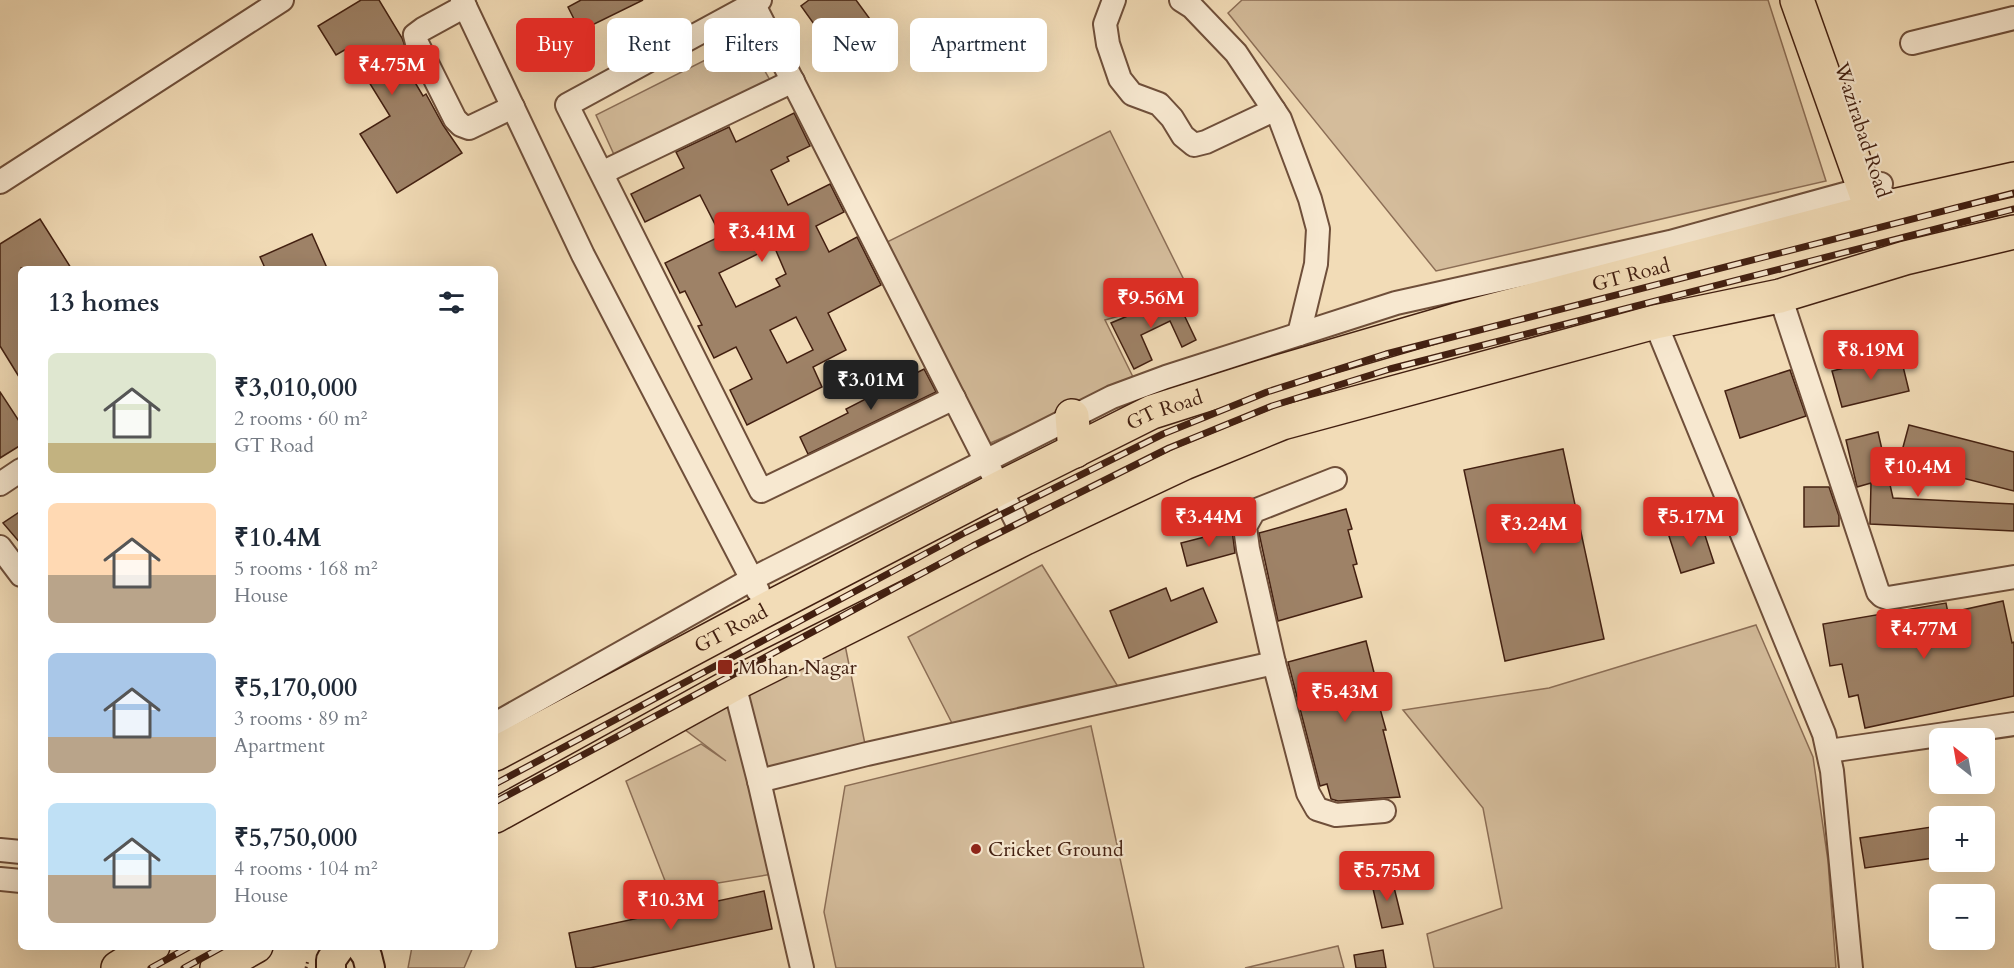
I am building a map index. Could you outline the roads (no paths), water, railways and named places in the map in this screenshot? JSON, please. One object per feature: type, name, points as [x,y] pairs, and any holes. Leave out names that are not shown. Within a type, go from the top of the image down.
[{"type":"highway","name":"Wazirabad Road","points":[[1797,0],[1876,197]]},
{"type":"highway","name":"Wazirabad Road","points":[[1819,0],[1876,197]]},
{"type":"highway","name":"Wazirabad Road","points":[[1876,197],[2014,179]]},
{"type":"highway","name":"GT Road","points":[[498,751],[526,722],[767,609],[1152,412],[1265,376],[1876,197]]},
{"type":"highway","points":[[498,814],[734,684],[1025,538],[1184,464],[1282,423],[1655,322],[1780,296],[1905,258],[2014,232]]},
{"type":"highway","points":[[1072,416],[1075,451]]},
{"type":"highway","points":[[118,968],[147,950]]},
{"type":"highway","points":[[217,968],[249,950]]},
{"type":"main road","points":[[331,968],[331,960],[338,950]]},
{"type":"main road","points":[[363,950],[370,968]]},
{"type":"main road","points":[[380,968],[381,950]]},
{"type":"street","points":[[0,182],[282,0]]},
{"type":"street","points":[[1114,0],[1106,24],[1108,44],[1120,79],[1132,94],[1159,104],[1172,118],[1183,136],[1194,145],[1206,142],[1274,110]]},
{"type":"street","points":[[1181,0],[1192,7],[1236,52],[1280,119],[1310,199],[1318,229],[1316,264],[1299,334]]},
{"type":"street","points":[[954,398],[761,491],[567,105],[757,2],[793,81],[986,459],[1025,538]]},
{"type":"street","points":[[513,107],[469,128],[461,125],[455,119],[417,43],[416,35],[463,3],[513,107],[584,255],[767,609]]},
{"type":"street","points":[[1912,43],[2014,18]]},
{"type":"street","points":[[603,174],[793,81]]},
{"type":"street","points":[[498,724],[526,722],[752,579],[1112,397],[1396,303],[1876,197]]},
{"type":"street","points":[[1780,296],[1878,592],[1888,598],[2014,577]]},
{"type":"street","points":[[1655,322],[1821,727],[1829,752],[1851,968]]},
{"type":"street","points":[[0,484],[18,472]]},
{"type":"street","points":[[1335,479],[1254,511],[1245,527],[1248,549],[1274,663],[1308,793],[1317,809],[1336,815],[1384,811]]},
{"type":"street","points":[[0,547],[18,571]]},
{"type":"street","points":[[759,781],[890,748],[1274,663]]},
{"type":"street","points":[[734,684],[802,968]]},
{"type":"street","points":[[1829,752],[2014,724]]},
{"type":"street","points":[[0,850],[18,852]]},
{"type":"street","points":[[0,879],[18,881]]},
{"type":"railway","points":[[498,782],[966,532],[1163,434],[1267,392],[1386,354],[2014,193]]},
{"type":"railway","points":[[498,800],[973,546],[1169,448],[1272,406],[1390,369],[2014,209]]},
{"type":"railway","points":[[151,968],[184,950]]},
{"type":"railway","points":[[184,968],[217,950]]},
{"type":"place","name":"Mohan Nagar","points":[[725,667]]},
{"type":"place","name":"Cricket Ground","points":[[976,849]]}]
